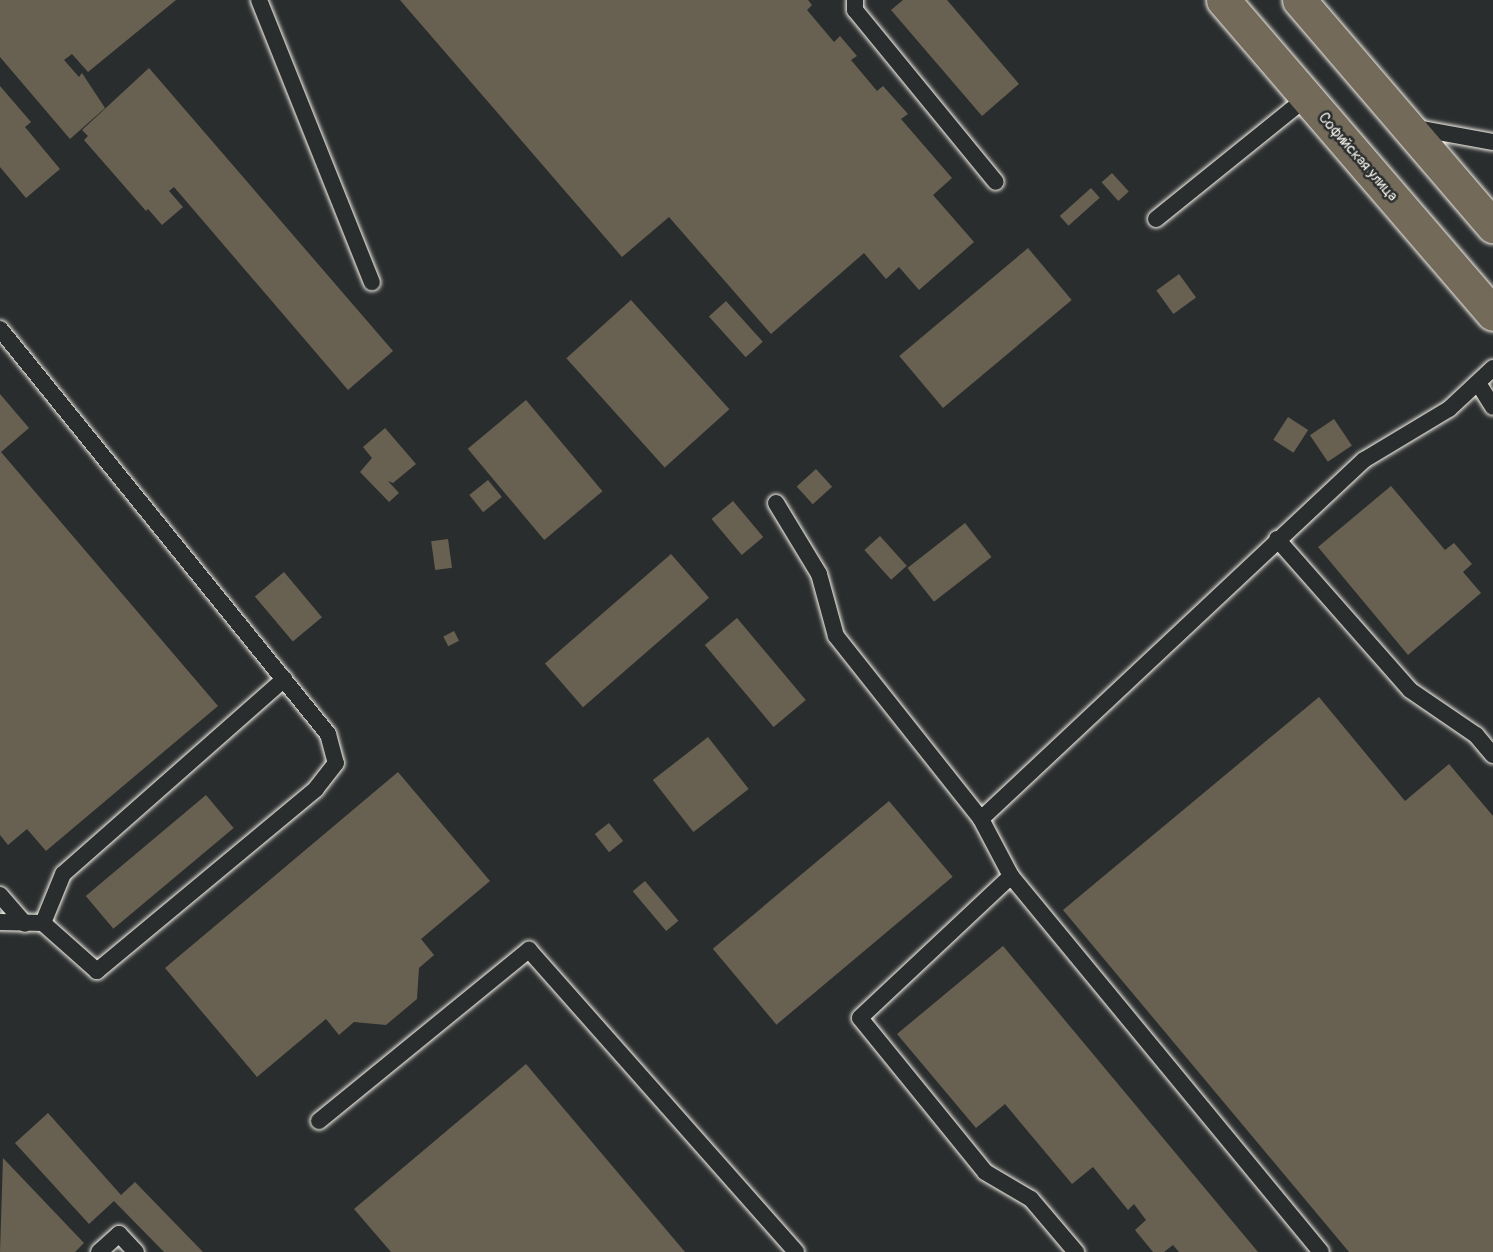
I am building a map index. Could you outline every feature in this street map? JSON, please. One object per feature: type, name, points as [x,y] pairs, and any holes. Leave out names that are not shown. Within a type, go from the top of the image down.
[{"type":"main road","name":"Софийская улица","points":[[1223,0],[1493,314]]},
{"type":"main road","points":[[1299,0],[1493,226]]},
{"type":"lane","points":[[259,0],[372,282]]},
{"type":"lane","points":[[855,0],[855,10],[996,182]]},
{"type":"lane","points":[[1156,219],[1307,97]]},
{"type":"lane","points":[[1407,126],[1493,142]]},
{"type":"lane","points":[[0,328],[328,734],[336,763],[316,789],[97,971],[43,923],[0,922]]},
{"type":"lane","points":[[981,819],[1277,539],[1364,460],[1449,409],[1493,368]]},
{"type":"lane","points":[[1478,383],[1493,407]]},
{"type":"lane","points":[[776,503],[819,574],[836,636],[981,819],[1011,876],[1321,1252]]},
{"type":"lane","points":[[1277,539],[1410,690],[1476,735],[1493,755]]},
{"type":"lane","points":[[43,923],[63,874],[284,679]]},
{"type":"lane","points":[[1011,876],[860,1018],[986,1172],[1031,1199],[1076,1252]]},
{"type":"lane","points":[[0,895],[25,924]]},
{"type":"lane","points":[[319,1121],[529,950],[796,1252]]},
{"type":"lane","points":[[99,1252],[119,1234],[136,1252]]},
{"type":"building","points":[[0,0],[176,0],[88,72],[72,54],[64,60],[79,77],[82,73],[105,108],[70,139],[0,57]]},
{"type":"building","points":[[400,0],[808,0],[812,5],[807,10],[834,42],[840,36],[857,56],[851,60],[877,91],[883,86],[908,114],[901,119],[952,178],[933,195],[974,242],[919,290],[899,267],[886,279],[864,253],[771,334],[669,217],[622,257]]},
{"type":"building","points":[[903,0],[947,0],[1019,84],[982,116],[891,10]]},
{"type":"building","points":[[149,68],[393,351],[348,390],[174,187],[169,191],[183,207],[162,225],[148,209],[146,211],[84,140],[88,136],[82,130]]},
{"type":"building","points":[[0,86],[31,122],[25,127],[60,169],[26,198],[0,167]]},
{"type":"building","points":[[1112,173],[1129,192],[1118,201],[1102,182]]},
{"type":"building","points":[[1091,188],[1100,198],[1068,226],[1060,216]]},
{"type":"building","points":[[1028,248],[1072,300],[943,408],[899,356]]},
{"type":"building","points":[[1179,274],[1196,297],[1173,314],[1156,290]]},
{"type":"building","points":[[631,300],[729,409],[665,467],[566,358]]},
{"type":"building","points":[[726,301],[763,342],[746,357],[709,316]]},
{"type":"building","points":[[0,394],[29,428],[1,452],[218,706],[46,851],[27,829],[8,845],[0,835]]},
{"type":"building","points":[[526,400],[602,491],[544,540],[468,449]]},
{"type":"building","points":[[1288,417],[1308,430],[1293,453],[1273,440]]},
{"type":"building","points":[[1334,419],[1352,446],[1328,462],[1310,435]]},
{"type":"building","points":[[385,428],[416,464],[393,483],[388,481],[399,493],[389,502],[360,472],[372,458],[363,447]]},
{"type":"building","points":[[816,469],[832,487],[813,504],[797,486]]},
{"type":"building","points":[[488,480],[502,497],[483,512],[469,495]]},
{"type":"building","points":[[1391,486],[1445,550],[1454,543],[1472,564],[1463,572],[1481,593],[1408,655],[1318,547]]},
{"type":"building","points":[[733,501],[763,537],[742,555],[712,519]]},
{"type":"building","points":[[965,523],[991,557],[934,602],[907,568]]},
{"type":"building","points":[[880,536],[907,566],[891,580],[864,550]]},
{"type":"building","points":[[448,539],[452,568],[435,570],[431,541]]},
{"type":"building","points":[[671,554],[709,598],[583,707],[545,664]]},
{"type":"building","points":[[284,572],[322,617],[293,642],[255,596]]},
{"type":"building","points":[[737,618],[806,700],[774,727],[705,645]]},
{"type":"building","points":[[454,631],[459,641],[448,646],[443,636]]},
{"type":"building","points":[[1319,697],[1405,801],[1449,764],[1493,816],[1493,1252],[1349,1252],[1063,910]]},
{"type":"building","points":[[708,737],[749,789],[693,832],[653,780]]},
{"type":"building","points":[[398,772],[490,881],[421,939],[434,955],[419,968],[417,999],[386,1025],[354,1022],[339,1035],[326,1019],[257,1077],[165,968]]},
{"type":"building","points":[[206,795],[234,828],[113,929],[86,896]]},
{"type":"building","points":[[889,801],[953,877],[776,1025],[713,949]]},
{"type":"building","points":[[609,823],[623,841],[609,852],[595,834]]},
{"type":"building","points":[[645,881],[678,921],[666,931],[633,891]]},
{"type":"building","points":[[1003,946],[1258,1252],[1179,1252],[1173,1245],[1164,1252],[1153,1252],[1135,1230],[1146,1220],[1134,1204],[1128,1210],[1093,1167],[1072,1184],[1005,1104],[976,1128],[897,1034]]},
{"type":"building","points":[[526,1064],[685,1252],[391,1252],[354,1209]]},
{"type":"building","points":[[48,1113],[121,1195],[135,1182],[203,1252],[164,1252],[114,1201],[89,1224],[15,1143]]},
{"type":"building","points":[[3,1158],[84,1243],[75,1252],[0,1252]]}]
